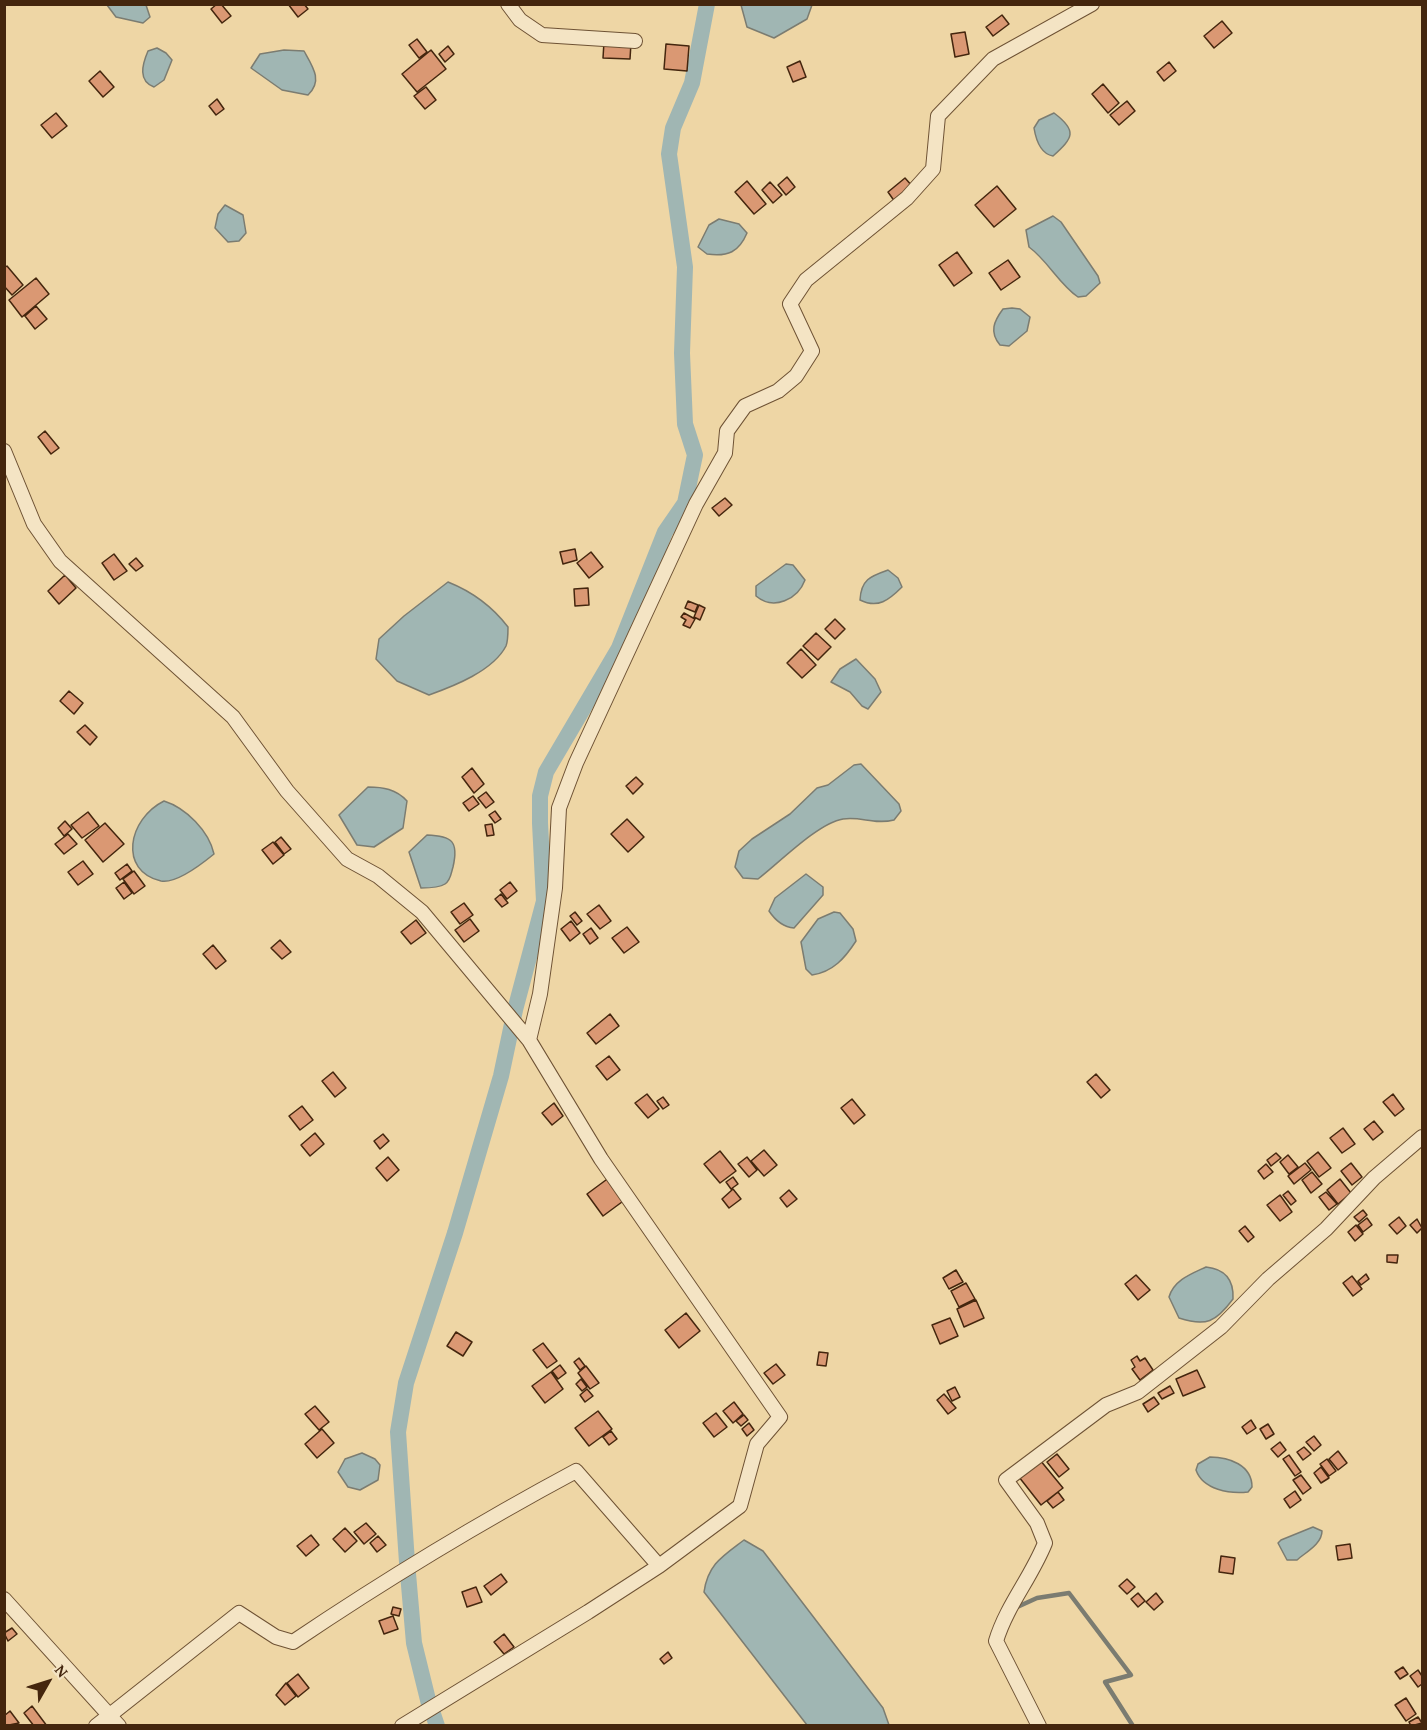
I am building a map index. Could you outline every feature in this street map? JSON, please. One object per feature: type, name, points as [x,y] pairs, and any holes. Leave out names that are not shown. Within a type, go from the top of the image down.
[{"type":"street","points":[[508,4],[520,20],[542,35],[635,41]]},
{"type":"street","points":[[529,1040],[540,994],[555,888],[560,808],[576,763],[696,504],[725,453],[727,431],[745,406],[778,391],[796,376],[812,351],[790,304],[806,280],[907,198],[933,169],[938,116],[993,58],[1092,4]]},
{"type":"street","points":[[4,451],[34,524],[60,561],[232,717],[287,791],[347,859],[378,876],[422,912],[529,1040],[601,1159],[780,1417],[757,1444],[740,1506],[659,1566],[402,1725]]},
{"type":"street","points":[[1039,1725],[996,1641],[1004,1616],[1034,1569],[1045,1544],[1037,1522],[1006,1480],[1106,1405],[1138,1392],[1221,1327],[1268,1279],[1326,1229],[1374,1178],[1422,1137]]},
{"type":"street","points":[[96,1725],[239,1613],[276,1636],[293,1642],[392,1576],[480,1523],[576,1471],[659,1566]]},
{"type":"street","points":[[4,1599],[119,1725]]},
{"type":"water","points":[[741,4],[812,5],[807,19],[774,38],[747,27]]},
{"type":"water","points":[[107,5],[146,5],[150,17],[143,23],[116,17]]},
{"type":"water","points":[[157,48],[172,60],[164,80],[154,87],[145,81],[143,67],[148,51]]},
{"type":"water","points":[[284,50],[304,51],[311,63],[316,79],[313,90],[308,95],[282,90],[251,68],[260,54]]},
{"type":"water","points":[[1054,113],[1067,125],[1070,134],[1065,144],[1053,156],[1042,149],[1034,128],[1039,120]]},
{"type":"water","points":[[225,205],[243,215],[246,233],[239,241],[228,242],[215,228],[218,214]]},
{"type":"water","points":[[1053,216],[1061,222],[1098,276],[1100,283],[1086,296],[1078,297],[1071,292],[1029,247],[1026,230]]},
{"type":"water","points":[[719,219],[739,224],[747,233],[740,245],[732,252],[721,255],[707,254],[698,247],[709,225]]},
{"type":"water","points":[[1003,309],[1020,309],[1030,317],[1027,331],[1009,346],[1000,345],[995,336],[995,322]]},
{"type":"water","points":[[786,564],[793,565],[805,580],[797,593],[778,603],[756,596],[756,586]]},
{"type":"water","points":[[888,570],[898,578],[902,587],[883,602],[872,604],[860,600],[862,587],[868,579]]},
{"type":"water","points":[[448,582],[466,590],[489,606],[508,627],[507,642],[500,655],[483,670],[429,695],[397,681],[376,659],[379,639],[404,616]]},
{"type":"water","points":[[856,659],[875,679],[881,692],[868,709],[862,706],[850,692],[831,682],[840,669]]},
{"type":"water","points":[[861,764],[899,804],[901,811],[894,820],[880,822],[850,818],[833,822],[799,844],[758,879],[743,878],[735,867],[739,851],[752,839],[790,814],[817,788],[828,785],[854,765]]},
{"type":"water","points":[[368,787],[389,789],[407,801],[403,828],[374,847],[357,845],[339,815]]},
{"type":"water","points":[[164,801],[180,809],[202,829],[214,854],[189,872],[174,879],[161,881],[147,875],[138,867],[133,844],[142,820]]},
{"type":"water","points":[[427,835],[442,837],[452,842],[455,858],[447,882],[437,887],[421,888],[409,852]]},
{"type":"water","points":[[806,874],[823,887],[823,895],[794,928],[782,925],[769,911],[775,898]]},
{"type":"water","points":[[834,912],[840,913],[853,929],[856,941],[838,963],[826,971],[812,975],[806,969],[801,942],[818,919]]},
{"type":"water","points":[[1206,1267],[1218,1270],[1227,1277],[1232,1286],[1233,1299],[1221,1313],[1210,1320],[1196,1322],[1179,1318],[1169,1297],[1171,1291],[1184,1278]]},
{"type":"water","points":[[362,1453],[375,1459],[380,1465],[378,1480],[360,1490],[348,1487],[338,1472],[345,1459]]},
{"type":"water","points":[[1210,1457],[1232,1461],[1244,1468],[1251,1479],[1252,1487],[1248,1492],[1225,1491],[1205,1482],[1196,1470],[1198,1464]]},
{"type":"water","points":[[1313,1527],[1322,1531],[1316,1544],[1297,1560],[1287,1560],[1278,1543]]},
{"type":"water","points":[[744,1540],[763,1551],[883,1708],[889,1725],[807,1725],[704,1592],[713,1567]]},
{"type":"building","points":[[221,4],[231,16],[222,23],[211,9]]},
{"type":"building","points":[[288,4],[304,4],[308,9],[298,17]]},
{"type":"building","points":[[1002,15],[1009,24],[993,36],[986,27]]},
{"type":"building","points":[[1222,21],[1232,33],[1214,48],[1204,36]]},
{"type":"building","points":[[965,32],[969,54],[955,57],[951,34]]},
{"type":"building","points":[[417,39],[427,52],[419,58],[409,45]]},
{"type":"building","points":[[604,42],[631,43],[630,59],[603,58]]},
{"type":"building","points":[[666,44],[689,46],[687,71],[664,69]]},
{"type":"building","points":[[448,46],[454,54],[445,62],[439,54]]},
{"type":"building","points":[[431,50],[446,69],[417,92],[402,74]]},
{"type":"building","points":[[800,61],[806,77],[793,82],[787,67]]},
{"type":"building","points":[[1169,62],[1176,71],[1164,81],[1157,72]]},
{"type":"building","points":[[100,71],[114,87],[103,97],[89,81]]},
{"type":"building","points":[[1103,84],[1119,103],[1108,113],[1092,94]]},
{"type":"building","points":[[426,87],[436,100],[425,109],[414,96]]},
{"type":"building","points":[[217,99],[224,109],[216,115],[209,106]]},
{"type":"building","points":[[1127,101],[1135,111],[1119,125],[1110,115]]},
{"type":"building","points":[[56,113],[67,126],[52,138],[41,125]]},
{"type":"building","points":[[787,177],[795,187],[786,195],[778,185]]},
{"type":"building","points":[[905,178],[913,187],[895,202],[888,192]]},
{"type":"building","points":[[747,181],[766,204],[754,214],[735,192]]},
{"type":"building","points":[[770,182],[782,195],[773,203],[762,190]]},
{"type":"building","points":[[997,186],[1016,209],[994,227],[975,205]]},
{"type":"building","points":[[957,252],[972,273],[954,286],[939,265]]},
{"type":"building","points":[[1008,260],[1020,277],[1001,290],[989,273]]},
{"type":"building","points":[[7,266],[23,285],[12,295],[4,286],[4,268]]},
{"type":"building","points":[[36,278],[49,294],[22,317],[9,300]]},
{"type":"building","points":[[36,306],[47,319],[35,329],[25,316]]},
{"type":"building","points":[[45,431],[59,448],[51,454],[38,437]]},
{"type":"building","points":[[725,498],[732,505],[719,516],[712,508]]},
{"type":"building","points":[[575,549],[577,560],[563,564],[560,552]]},
{"type":"building","points":[[591,552],[603,567],[589,578],[577,563]]},
{"type":"building","points":[[114,554],[127,571],[114,580],[102,563]]},
{"type":"building","points":[[136,558],[143,566],[136,571],[129,564]]},
{"type":"building","points":[[65,575],[76,588],[59,604],[48,591]]},
{"type":"building","points":[[588,588],[589,605],[575,606],[574,589]]},
{"type":"building","points":[[688,601],[698,605],[695,612],[685,608]]},
{"type":"building","points":[[699,605],[705,608],[700,620],[694,617]]},
{"type":"building","points":[[684,613],[695,619],[690,628],[683,625],[686,620],[681,617]]},
{"type":"building","points":[[835,619],[845,629],[835,639],[825,629]]},
{"type":"building","points":[[816,633],[831,647],[818,660],[803,646]]},
{"type":"building","points":[[801,649],[816,665],[802,678],[787,663]]},
{"type":"building","points":[[69,691],[83,703],[74,714],[60,701]]},
{"type":"building","points":[[85,725],[97,737],[90,745],[77,732]]},
{"type":"building","points":[[472,768],[484,784],[474,793],[462,777]]},
{"type":"building","points":[[636,777],[643,784],[633,794],[626,786]]},
{"type":"building","points":[[486,792],[494,802],[486,808],[478,798]]},
{"type":"building","points":[[473,796],[479,804],[469,811],[463,803]]},
{"type":"building","points":[[495,811],[501,819],[495,823],[489,815]]},
{"type":"building","points":[[88,812],[99,826],[82,838],[71,825]]},
{"type":"building","points":[[627,819],[644,837],[628,852],[611,834]]},
{"type":"building","points":[[65,821],[72,829],[64,836],[58,828]]},
{"type":"building","points":[[105,823],[124,844],[103,862],[85,840]]},
{"type":"building","points":[[492,824],[494,835],[487,836],[485,825]]},
{"type":"building","points":[[68,834],[77,844],[64,854],[55,844]]},
{"type":"building","points":[[281,837],[291,849],[284,854],[275,842]]},
{"type":"building","points":[[273,842],[284,855],[273,864],[262,850]]},
{"type":"building","points":[[83,861],[93,874],[78,885],[68,872]]},
{"type":"building","points":[[127,864],[132,871],[120,880],[115,873]]},
{"type":"building","points":[[134,871],[145,886],[134,894],[123,879]]},
{"type":"building","points":[[124,882],[132,893],[124,899],[116,888]]},
{"type":"building","points":[[510,882],[517,891],[507,899],[500,890]]},
{"type":"building","points":[[501,894],[508,903],[502,907],[495,899]]},
{"type":"building","points":[[464,903],[473,915],[460,924],[451,912]]},
{"type":"building","points":[[599,905],[611,921],[600,929],[587,914]]},
{"type":"building","points":[[575,912],[582,921],[577,925],[570,916]]},
{"type":"building","points":[[470,919],[479,931],[464,942],[455,930]]},
{"type":"building","points":[[416,920],[426,933],[411,944],[401,932]]},
{"type":"building","points":[[571,921],[580,933],[570,941],[561,929]]},
{"type":"building","points":[[627,927],[639,942],[624,953],[612,938]]},
{"type":"building","points":[[591,928],[598,938],[590,944],[583,934]]},
{"type":"building","points":[[280,940],[291,952],[282,959],[271,948]]},
{"type":"building","points":[[213,945],[226,961],[216,969],[203,954]]},
{"type":"building","points":[[610,1014],[619,1026],[596,1044],[587,1033]]},
{"type":"building","points":[[609,1056],[620,1070],[607,1080],[596,1066]]},
{"type":"building","points":[[333,1072],[346,1088],[335,1097],[322,1081]]},
{"type":"building","points":[[1096,1074],[1110,1090],[1101,1098],[1087,1082]]},
{"type":"building","points":[[647,1094],[659,1109],[648,1118],[635,1103]]},
{"type":"building","points":[[1393,1094],[1404,1109],[1395,1116],[1383,1102]]},
{"type":"building","points":[[663,1097],[669,1105],[663,1109],[657,1101]]},
{"type":"building","points":[[852,1099],[865,1115],[854,1124],[841,1108]]},
{"type":"building","points":[[554,1103],[563,1116],[552,1125],[542,1113]]},
{"type":"building","points":[[302,1106],[313,1120],[300,1130],[289,1116]]},
{"type":"building","points":[[1374,1121],[1383,1132],[1373,1140],[1364,1129]]},
{"type":"building","points":[[1343,1128],[1355,1144],[1342,1153],[1330,1138]]},
{"type":"building","points":[[315,1133],[324,1144],[310,1156],[301,1145]]},
{"type":"building","points":[[383,1134],[389,1141],[380,1149],[374,1141]]},
{"type":"building","points":[[764,1150],[777,1165],[764,1176],[751,1161]]},
{"type":"building","points":[[720,1151],[736,1171],[720,1183],[704,1164]]},
{"type":"building","points":[[1318,1152],[1331,1168],[1319,1177],[1307,1161]]},
{"type":"building","points":[[1276,1153],[1281,1158],[1271,1166],[1267,1160]]},
{"type":"building","points":[[1288,1155],[1298,1167],[1289,1174],[1280,1162]]},
{"type":"building","points":[[388,1157],[399,1170],[387,1181],[376,1168]]},
{"type":"building","points":[[747,1157],[757,1170],[749,1177],[738,1164]]},
{"type":"building","points":[[1305,1163],[1311,1170],[1294,1184],[1288,1176]]},
{"type":"building","points":[[1351,1163],[1362,1177],[1352,1185],[1341,1171]]},
{"type":"building","points":[[1266,1164],[1273,1172],[1264,1179],[1258,1171]]},
{"type":"building","points":[[1312,1172],[1322,1184],[1311,1193],[1302,1180]]},
{"type":"building","points":[[610,1177],[626,1199],[603,1216],[587,1194]]},
{"type":"building","points":[[733,1177],[738,1184],[731,1189],[726,1182]]},
{"type":"building","points":[[1340,1179],[1351,1193],[1338,1204],[1327,1190]]},
{"type":"building","points":[[733,1189],[741,1199],[729,1208],[722,1199]]},
{"type":"building","points":[[789,1190],[797,1199],[787,1207],[780,1198]]},
{"type":"building","points":[[1288,1191],[1296,1201],[1291,1205],[1283,1195]]},
{"type":"building","points":[[1326,1192],[1337,1204],[1329,1210],[1319,1197]]},
{"type":"building","points":[[1280,1195],[1292,1212],[1280,1221],[1267,1205]]},
{"type":"building","points":[[1363,1210],[1367,1215],[1359,1222],[1354,1217]]},
{"type":"building","points":[[1399,1217],[1406,1226],[1397,1234],[1389,1225]]},
{"type":"building","points":[[1367,1218],[1372,1225],[1363,1232],[1358,1225]]},
{"type":"building","points":[[1417,1219],[1422,1228],[1417,1233],[1410,1225]]},
{"type":"building","points":[[1356,1225],[1363,1234],[1355,1241],[1348,1232]]},
{"type":"building","points":[[1245,1226],[1254,1237],[1248,1242],[1239,1231]]},
{"type":"building","points":[[1387,1255],[1398,1255],[1397,1263],[1387,1262]]},
{"type":"building","points":[[956,1270],[963,1282],[949,1289],[943,1278]]},
{"type":"building","points":[[1366,1274],[1369,1279],[1361,1285],[1358,1281]]},
{"type":"building","points":[[1136,1275],[1150,1290],[1138,1300],[1125,1284]]},
{"type":"building","points":[[1352,1276],[1362,1289],[1353,1296],[1343,1283]]},
{"type":"building","points":[[966,1283],[975,1299],[959,1307],[951,1291]]},
{"type":"building","points":[[976,1300],[984,1318],[964,1327],[957,1309]]},
{"type":"building","points":[[686,1313],[700,1331],[679,1348],[665,1330]]},
{"type":"building","points":[[950,1318],[958,1336],[940,1344],[932,1325]]},
{"type":"building","points":[[456,1332],[472,1342],[463,1356],[447,1346]]},
{"type":"building","points":[[543,1343],[557,1361],[547,1368],[533,1350]]},
{"type":"building","points":[[819,1352],[828,1353],[826,1366],[817,1365]]},
{"type":"building","points":[[1137,1356],[1140,1361],[1145,1358],[1153,1370],[1140,1380],[1132,1369],[1135,1367],[1131,1360]]},
{"type":"building","points":[[579,1358],[585,1366],[580,1370],[574,1362]]},
{"type":"building","points":[[776,1364],[785,1375],[773,1384],[764,1373]]},
{"type":"building","points":[[560,1365],[566,1373],[558,1379],[552,1371]]},
{"type":"building","points":[[586,1366],[599,1383],[590,1389],[578,1373]]},
{"type":"building","points":[[1197,1370],[1205,1387],[1183,1396],[1176,1379]]},
{"type":"building","points":[[551,1372],[563,1389],[545,1403],[532,1386]]},
{"type":"building","points":[[581,1379],[587,1387],[582,1391],[576,1384]]},
{"type":"building","points":[[1170,1386],[1174,1393],[1162,1399],[1158,1393]]},
{"type":"building","points":[[955,1387],[960,1397],[952,1401],[947,1391]]},
{"type":"building","points":[[587,1389],[593,1396],[585,1402],[580,1395]]},
{"type":"building","points":[[944,1394],[956,1408],[948,1414],[937,1400]]},
{"type":"building","points":[[1154,1397],[1159,1404],[1148,1412],[1143,1404]]},
{"type":"building","points":[[734,1402],[743,1414],[733,1423],[723,1411]]},
{"type":"building","points":[[315,1406],[329,1422],[319,1430],[305,1414]]},
{"type":"building","points":[[598,1411],[612,1429],[589,1446],[575,1428]]},
{"type":"building","points":[[716,1413],[727,1427],[714,1437],[703,1423]]},
{"type":"building","points":[[744,1415],[748,1420],[741,1426],[736,1421]]},
{"type":"building","points":[[1251,1420],[1256,1428],[1247,1434],[1242,1427]]},
{"type":"building","points":[[749,1423],[754,1430],[747,1436],[742,1429]]},
{"type":"building","points":[[1268,1424],[1274,1434],[1266,1439],[1260,1429]]},
{"type":"building","points":[[322,1429],[334,1443],[317,1458],[305,1444]]},
{"type":"building","points":[[611,1431],[617,1439],[609,1445],[603,1437]]},
{"type":"building","points":[[1314,1436],[1321,1445],[1314,1451],[1306,1442]]},
{"type":"building","points":[[1280,1442],[1286,1450],[1278,1457],[1271,1449]]},
{"type":"building","points":[[1304,1447],[1311,1454],[1303,1460],[1297,1452]]},
{"type":"building","points":[[1338,1451],[1347,1463],[1338,1470],[1329,1459]]},
{"type":"building","points":[[1057,1454],[1069,1469],[1059,1477],[1047,1462]]},
{"type":"building","points":[[1289,1455],[1301,1472],[1295,1476],[1283,1459]]},
{"type":"building","points":[[1327,1459],[1336,1471],[1329,1476],[1320,1464]]},
{"type":"building","points":[[1040,1460],[1063,1488],[1041,1505],[1019,1477]]},
{"type":"building","points":[[1321,1467],[1329,1478],[1321,1483],[1314,1473]]},
{"type":"building","points":[[1301,1475],[1311,1488],[1303,1494],[1293,1480]]},
{"type":"building","points":[[1295,1491],[1301,1500],[1290,1508],[1284,1499]]},
{"type":"building","points":[[1058,1492],[1064,1500],[1053,1508],[1047,1501]]},
{"type":"building","points":[[366,1523],[376,1534],[364,1544],[354,1532]]},
{"type":"building","points":[[345,1528],[357,1541],[345,1552],[333,1539]]},
{"type":"building","points":[[311,1535],[319,1545],[306,1556],[297,1546]]},
{"type":"building","points":[[378,1536],[386,1545],[377,1552],[370,1543]]},
{"type":"building","points":[[1350,1544],[1352,1558],[1338,1560],[1336,1546]]},
{"type":"building","points":[[1221,1556],[1235,1558],[1233,1574],[1219,1572]]},
{"type":"building","points":[[501,1574],[507,1582],[491,1595],[484,1586]]},
{"type":"building","points":[[1127,1579],[1135,1587],[1127,1594],[1119,1586]]},
{"type":"building","points":[[476,1587],[482,1602],[467,1607],[462,1592]]},
{"type":"building","points":[[1138,1593],[1145,1601],[1138,1607],[1131,1599]]},
{"type":"building","points":[[1156,1593],[1163,1602],[1154,1610],[1146,1602]]},
{"type":"building","points":[[393,1607],[401,1609],[399,1616],[391,1614]]},
{"type":"building","points":[[393,1616],[398,1629],[384,1634],[379,1621]]},
{"type":"building","points":[[12,1628],[17,1634],[8,1641],[4,1633]]},
{"type":"building","points":[[504,1634],[514,1647],[504,1654],[494,1642]]},
{"type":"building","points":[[668,1652],[672,1658],[664,1664],[660,1659]]},
{"type":"building","points":[[1403,1667],[1408,1674],[1400,1679],[1395,1672]]},
{"type":"building","points":[[1418,1670],[1422,1676],[1422,1684],[1418,1687],[1410,1676]]},
{"type":"building","points":[[298,1674],[309,1688],[298,1697],[287,1683]]},
{"type":"building","points":[[286,1683],[296,1696],[285,1705],[276,1695]]},
{"type":"building","points":[[1406,1698],[1416,1714],[1406,1721],[1395,1705]]},
{"type":"building","points":[[32,1706],[47,1726],[34,1726],[24,1713]]},
{"type":"building","points":[[10,1711],[19,1723],[4,1726],[4,1716]]},
{"type":"building","points":[[1418,1717],[1422,1723],[1411,1726],[1409,1722]]},
{"type":"waterway","points":[[429,1704],[414,1643],[407,1562],[398,1432],[406,1383],[455,1233],[501,1076],[515,1010],[544,901],[540,796],[546,772],[619,648],[665,532],[685,503],[695,455],[685,424],[682,353],[685,267],[669,154],[673,128],[692,83],[707,4]]},
{"type":"waterway","points":[[1015,1608],[1037,1598],[1069,1593],[1131,1675],[1105,1682],[1133,1726]]},
{"type":"waterway","points":[[433,1714],[437,1726]]}]
